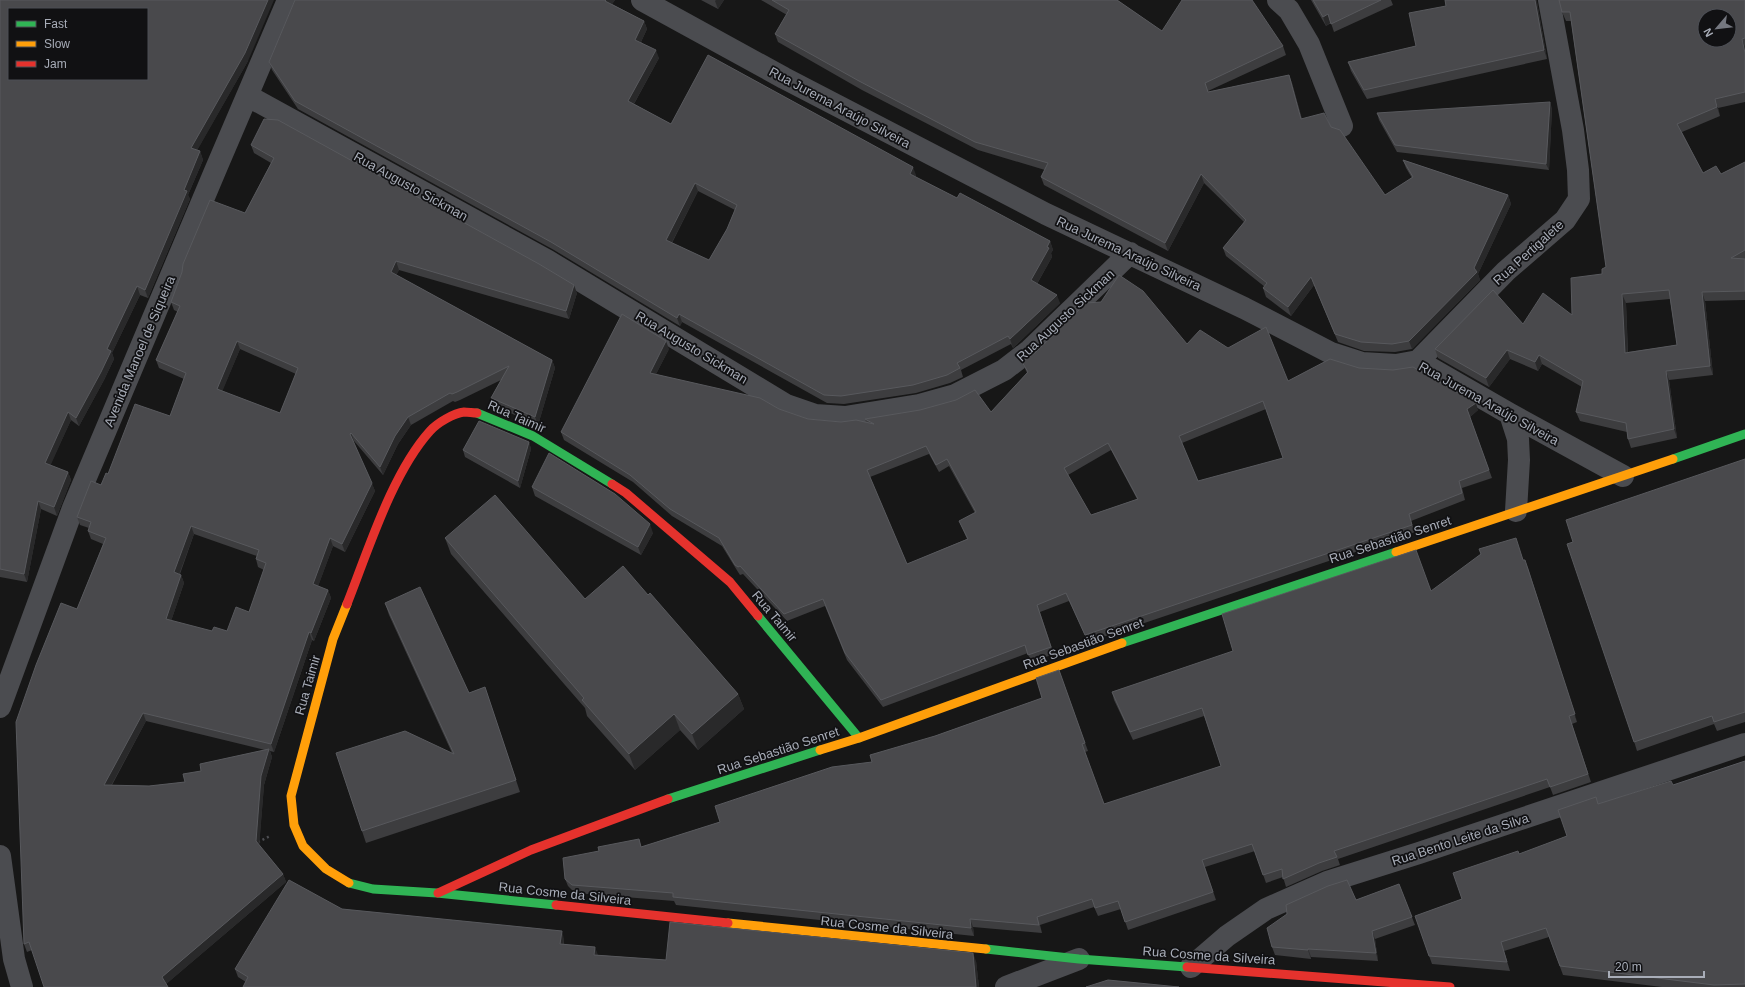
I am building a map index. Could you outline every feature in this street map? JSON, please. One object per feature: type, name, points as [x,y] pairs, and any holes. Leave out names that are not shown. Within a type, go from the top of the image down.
[{"type":"street","name":"Avenida Manoel de Siqueira","points":[[0,707],[74,508],[208,186],[288,0]]},
{"type":"street","name":"Rua Jurema Araújo Silveira","points":[[642,0],[784,78],[1046,214],[1244,308],[1331,353],[1362,363],[1396,365],[1418,362],[1623,476]]},
{"type":"street","points":[[1278,0],[1289,10],[1309,44],[1342,126]]},
{"type":"street","name":"Rua Pertigalete","points":[[1418,362],[1506,271],[1565,220],[1579,199],[1578,170],[1573,130],[1549,0]]},
{"type":"street","name":"Rua Augusto Sickman","points":[[248,96],[548,261],[786,405],[815,415],[845,417],[919,405],[955,395],[1004,370],[1030,350],[1130,253]]},
{"type":"street","name":"Rua Taimir","points":[[326,869],[303,846],[294,825],[291,796],[333,639],[385,508],[409,458],[431,430],[449,418],[464,412],[479,413],[533,436],[626,493],[730,582],[860,738]]},
{"type":"street","points":[[1510,414],[1518,439],[1519,460],[1516,511]]},
{"type":"street","name":"Rua Sebastião Senret","points":[[436,893],[531,850],[654,803],[860,738],[1116,645],[1745,434]]},
{"type":"street","name":"Rua Bento Leite da Silva","points":[[1191,966],[1227,936],[1266,909],[1327,882],[1426,851],[1745,744]]},
{"type":"street","points":[[0,856],[14,959],[22,987]]},
{"type":"street","name":"Rua Cosme da Silveira","points":[[326,869],[346,882],[373,889],[436,893],[1079,960],[1191,966],[1450,987]]},
{"type":"street","points":[[1006,987],[1079,960]]},
{"type":"path","points":[[258,842],[294,825]]},
{"type":"building","points":[[0,0],[268,0],[245,53],[191,148],[200,151],[184,190],[187,191],[145,290],[137,286],[107,349],[111,351],[101,372],[76,418],[68,412],[45,463],[68,472],[54,507],[38,501],[24,574],[0,569]]},
{"type":"building","points":[[295,0],[606,0],[605,1],[644,21],[635,40],[656,50],[628,101],[671,124],[708,55],[913,167],[910,174],[957,198],[960,193],[1050,241],[1047,247],[1049,248],[1031,280],[1057,295],[1010,339],[1008,336],[957,363],[960,368],[947,375],[913,385],[841,396],[824,395],[679,314],[677,318],[551,242],[295,101],[269,62]],"holes":[[[695,183],[737,205],[727,229],[709,260],[666,240]]]},
{"type":"building","points":[[772,0],[1117,0],[1162,31],[1182,0],[1252,0],[1283,46],[1205,83],[1208,92],[1289,75],[1301,119],[1324,113],[1331,127],[1340,130],[1385,195],[1413,177],[1403,160],[1508,195],[1474,268],[1477,272],[1409,341],[1392,344],[1361,342],[1335,334],[1311,277],[1288,307],[1263,288],[1267,283],[1223,248],[1246,220],[1201,174],[1165,243],[1041,177],[1048,163],[975,142],[859,81],[775,34],[789,10]]},
{"type":"building","points":[[1313,0],[1381,0],[1331,24],[1328,14],[1323,17]]},
{"type":"building","points":[[1445,0],[1535,0],[1544,50],[1364,90],[1348,62],[1416,46],[1409,13],[1446,6]]},
{"type":"building","points":[[1559,0],[1745,0],[1745,38],[1742,39],[1745,53],[1745,92],[1715,99],[1717,107],[1677,124],[1703,173],[1716,166],[1721,174],[1745,162],[1745,250],[1731,258],[1745,259],[1745,291],[1702,292],[1710,366],[1666,371],[1674,429],[1628,439],[1626,423],[1576,412],[1583,381],[1539,355],[1535,362],[1507,350],[1486,378],[1435,349],[1493,290],[1523,324],[1543,293],[1572,315],[1571,278],[1602,274],[1602,269],[1606,267],[1570,12],[1562,12]],"holes":[[[1669,290],[1677,345],[1625,353],[1622,294]]]},
{"type":"building","points":[[1550,102],[1546,164],[1395,145],[1377,113]]},
{"type":"building","points":[[264,119],[278,120],[539,264],[574,285],[566,311],[396,261],[391,272],[552,360],[535,417],[491,398],[509,366],[457,392],[452,394],[450,393],[408,417],[395,436],[380,467],[351,433],[350,434],[372,483],[342,544],[330,538],[313,584],[328,590],[311,633],[309,632],[271,744],[143,713],[104,785],[149,786],[185,782],[183,774],[201,771],[200,764],[269,749],[261,776],[256,841],[283,874],[162,977],[168,987],[44,987],[29,942],[24,944],[16,722],[36,665],[61,603],[77,609],[106,538],[88,531],[91,522],[77,517],[91,481],[101,485],[106,473],[108,474],[135,404],[170,416],[186,373],[156,360],[180,306],[171,302],[182,272],[183,264],[210,200],[245,213],[274,158],[251,145]],"holes":[[[237,341],[298,368],[280,413],[217,389]],[[191,526],[259,550],[256,559],[266,563],[249,612],[236,607],[227,631],[214,627],[212,631],[166,619],[181,575],[174,572]]]},
{"type":"building","points":[[1119,275],[1143,291],[1187,344],[1200,330],[1228,348],[1266,327],[1288,381],[1330,359],[1359,368],[1393,370],[1413,367],[1476,403],[1467,409],[1489,470],[1459,481],[1462,493],[1409,514],[1412,525],[1085,635],[1066,593],[1037,605],[1051,647],[1028,655],[1025,645],[881,700],[845,653],[823,599],[784,614],[740,566],[738,567],[735,565],[719,538],[670,509],[630,475],[561,432],[622,314],[666,341],[650,373],[760,398],[779,409],[808,419],[841,422],[856,420],[874,424],[865,419],[920,410],[956,400],[975,390],[991,412],[1028,372],[1022,362],[1036,352],[1086,303],[1101,302]],"holes":[[[1263,401],[1283,458],[1198,481],[1179,436]],[[1108,443],[1138,499],[1091,515],[1064,468]],[[926,446],[936,465],[947,459],[976,512],[959,521],[968,539],[907,564],[867,470]]]},
{"type":"building","points":[[479,421],[529,442],[518,481],[463,450]]},
{"type":"building","points":[[549,453],[615,494],[650,524],[638,547],[532,487]]},
{"type":"building","points":[[1745,459],[1745,712],[1714,722],[1712,716],[1634,742],[1567,544],[1573,542],[1566,520]]},
{"type":"building","points":[[495,495],[585,599],[623,566],[648,595],[650,593],[738,694],[692,734],[674,714],[629,754],[582,700],[584,698],[445,538]]},
{"type":"building","points":[[1516,538],[1523,560],[1525,560],[1575,714],[1569,716],[1588,774],[1550,787],[1547,779],[1334,851],[1337,857],[1319,863],[1283,879],[1282,869],[1263,875],[1252,844],[1202,860],[1213,892],[1125,922],[1118,901],[1095,908],[1092,899],[1037,917],[1039,925],[970,919],[971,928],[673,897],[673,893],[572,885],[565,879],[563,858],[599,851],[598,847],[639,839],[641,847],[720,822],[715,806],[832,767],[872,762],[870,755],[935,736],[1042,698],[1036,678],[1059,670],[1085,743],[1082,744],[1104,804],[1221,766],[1202,708],[1130,732],[1112,692],[1233,651],[1222,614],[1416,550],[1431,591],[1481,554],[1479,549]]},
{"type":"building","points":[[420,587],[469,693],[485,687],[516,780],[362,831],[336,753],[405,731],[454,754],[385,603]]},
{"type":"building","points":[[1745,761],[1745,984],[1714,985],[1560,966],[1546,928],[1501,942],[1507,962],[1429,956],[1415,916],[1462,899],[1453,873],[1518,851],[1519,854],[1567,836],[1558,810],[1596,797],[1598,804],[1671,781],[1673,785]]},
{"type":"building","points":[[289,880],[342,909],[562,931],[560,944],[595,947],[594,955],[666,960],[670,922],[973,953],[976,987],[243,987],[248,977],[235,969]]},
{"type":"building","points":[[1347,880],[1356,900],[1399,884],[1412,917],[1372,931],[1376,953],[1272,947],[1267,928],[1287,914],[1286,905],[1328,886]]},
{"type":"building","points":[[1108,980],[1179,987],[1086,987]]},
{"type":"traffic: fast","points":[[477,413],[533,436],[612,484]]},
{"type":"traffic: fast","points":[[1673,459],[1745,434]]},
{"type":"traffic: fast","points":[[1122,643],[1396,552]]},
{"type":"traffic: fast","points":[[758,616],[859,738]]},
{"type":"traffic: fast","points":[[668,799],[820,750]]},
{"type":"traffic: fast","points":[[349,883],[373,889],[437,893],[556,905]]},
{"type":"traffic: fast","points":[[986,949],[1079,959],[1187,967]]},
{"type":"traffic: slow","points":[[1396,552],[1673,459]]},
{"type":"traffic: slow","points":[[347,604],[333,639],[291,796],[294,825],[303,846],[326,869],[349,883]]},
{"type":"traffic: slow","points":[[820,750],[859,738],[1122,643]]},
{"type":"traffic: slow","points":[[728,923],[986,949]]},
{"type":"traffic: jam","points":[[347,604],[382,513],[404,468],[416,448],[433,428],[446,419],[455,414],[464,412],[477,413]]},
{"type":"traffic: jam","points":[[612,484],[626,493],[730,582],[758,616]]},
{"type":"traffic: jam","points":[[438,893],[531,850],[668,799]]},
{"type":"traffic: jam","points":[[556,905],[728,923]]},
{"type":"traffic: jam","points":[[1187,967],[1450,987]]}]
